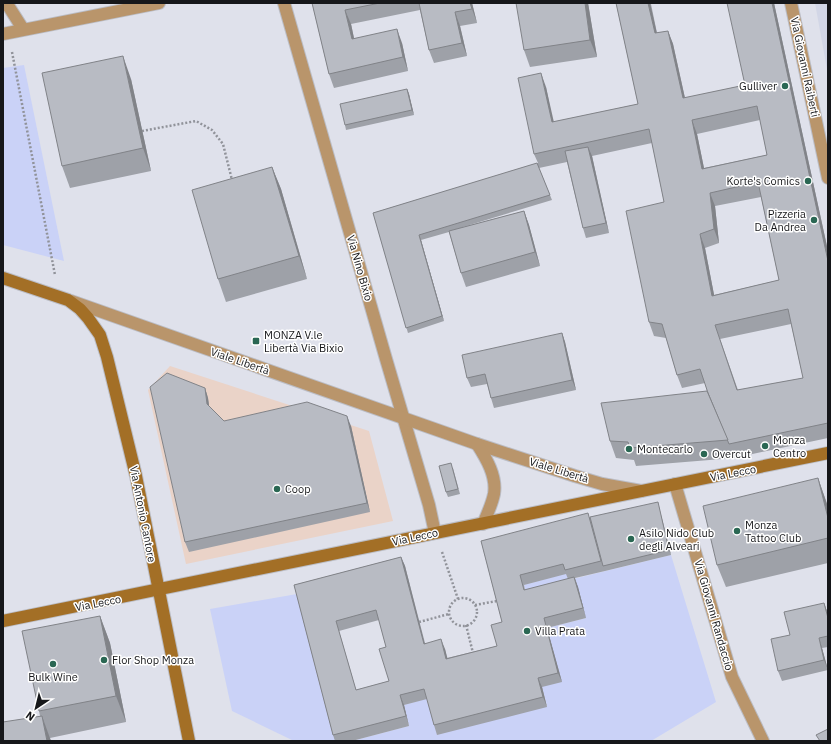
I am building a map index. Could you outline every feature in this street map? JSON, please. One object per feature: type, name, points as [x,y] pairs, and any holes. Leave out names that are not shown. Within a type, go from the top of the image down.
[{"type":"main road","name":"Viale Libertà","points":[[3,278],[64,299]]},
{"type":"main road","name":"Via Antonio Cantore","points":[[64,299],[80,309],[88,318],[100,336],[104,346],[136,476],[189,741]]},
{"type":"main road","name":"Via Lecco","points":[[3,622],[828,454]]},
{"type":"street","points":[[4,3],[9,7],[24,29]]},
{"type":"street","points":[[6,34],[24,29],[159,3]]},
{"type":"street","name":"Via Nino Bixio","points":[[284,3],[429,505],[435,533]]},
{"type":"street","name":"Via Giovanni Raiberti","points":[[791,3],[828,178]]},
{"type":"street","name":"Viale Libertà","points":[[64,299],[477,444],[588,480],[642,491]]},
{"type":"street","points":[[477,444],[486,457],[492,473],[494,493],[483,524]]},
{"type":"street","name":"Via Giovanni Randaccio","points":[[675,484],[732,677],[763,741]]},
{"type":"path","points":[[6,34],[64,299]]},
{"type":"path","points":[[142,131],[196,121],[212,130],[223,144],[233,187]]},
{"type":"path","points":[[445,558],[458,599]]},
{"type":"path","points":[[466,598],[475,605],[475,618],[473,621],[461,626],[451,619],[449,614],[450,606],[458,599],[466,598]]},
{"type":"path","points":[[475,605],[497,600]]},
{"type":"path","points":[[419,622],[449,614]]},
{"type":"path","points":[[466,625],[473,654]]},
{"type":"shaded area","points":[[815,3],[828,3],[828,75]]},
{"type":"shaded area","points":[[24,65],[64,261],[3,245],[3,68]]},
{"type":"shaded area","points":[[170,366],[369,431],[393,521],[186,564],[148,390]]},
{"type":"shaded area","points":[[671,555],[716,702],[651,741],[352,741],[409,726],[404,705],[428,698],[547,706],[542,687],[547,628],[586,618],[528,600],[524,585],[567,573],[569,580]]},
{"type":"shaded area","points":[[297,594],[336,741],[294,741],[232,711],[210,609]]},
{"type":"building","points":[[312,3],[380,3],[345,10],[352,39],[397,29],[403,57],[329,74]]},
{"type":"building","points":[[419,3],[470,3],[472,9],[455,12],[462,43],[429,50]]},
{"type":"building","points":[[516,3],[585,3],[590,40],[524,50]]},
{"type":"building","points":[[616,3],[648,3],[655,33],[668,31],[683,98],[745,85],[727,3],[772,3],[828,261],[828,423],[729,444],[700,369],[677,375],[662,324],[649,322],[626,211],[664,202],[649,129],[534,154],[518,78],[541,73],[552,122],[638,104]],"holes":[[[757,106],[767,155],[702,169],[692,120]],[[758,182],[779,280],[712,296],[700,234],[714,229],[710,193]],[[788,309],[803,378],[737,390],[715,325]]]},
{"type":"building","points":[[123,56],[143,148],[62,166],[42,73]]},
{"type":"building","points":[[407,89],[412,110],[345,125],[340,104]]},
{"type":"building","points":[[588,147],[606,223],[583,228],[565,151]]},
{"type":"building","points":[[537,163],[550,195],[419,235],[442,316],[406,328],[373,213]]},
{"type":"building","points":[[272,167],[299,256],[218,279],[192,190]]},
{"type":"building","points":[[524,211],[535,252],[461,273],[449,231]]},
{"type":"building","points":[[562,333],[572,380],[491,398],[485,374],[467,378],[462,355]]},
{"type":"building","points":[[167,373],[205,388],[207,404],[224,421],[307,402],[347,416],[367,503],[185,542],[150,387]]},
{"type":"building","points":[[707,391],[728,440],[630,448],[628,442],[610,441],[601,403]]},
{"type":"building","points":[[451,463],[458,489],[446,492],[439,466]]},
{"type":"building","points":[[818,478],[828,518],[828,538],[717,565],[703,506]]},
{"type":"building","name":"Asilo Nido Club degli Alveari","points":[[658,502],[669,550],[603,566],[590,517]]},
{"type":"building","name":"Villa Prata","points":[[588,513],[601,561],[565,570],[563,564],[520,575],[524,590],[574,577],[583,608],[544,618],[558,673],[538,678],[543,697],[434,725],[424,689],[400,695],[406,716],[333,735],[294,585],[401,557],[424,644],[441,639],[446,659],[497,646],[491,625],[502,622],[481,541]],"holes":[[[376,610],[386,647],[379,649],[389,681],[356,690],[336,621]]]},
{"type":"building","points":[[824,603],[828,618],[828,636],[819,638],[824,660],[778,671],[771,639],[790,635],[784,612]]},
{"type":"building","points":[[100,616],[116,696],[39,711],[22,631]]},
{"type":"building","points":[[42,716],[47,741],[3,741],[3,722]]},
{"type":"building","points":[[828,729],[828,741],[820,741],[816,735]]},
{"type":"place","name":"Gulliver","points":[[785,86]]},
{"type":"place","name":"Korte's Comics","points":[[808,181]]},
{"type":"place","name":"Pizzeria Da Andrea","points":[[814,220]]},
{"type":"place","name":"MONZA V.le Libertà Via Bixio","points":[[256,341]]},
{"type":"place","name":"Monza Centro","points":[[765,446]]},
{"type":"place","name":"Montecarlo","points":[[629,449]]},
{"type":"place","name":"Overcut","points":[[704,454]]},
{"type":"place","name":"Coop","points":[[277,489]]},
{"type":"place","name":"Monza Tattoo Club","points":[[737,531]]},
{"type":"place","name":"Asilo Nido Club degli Alveari","points":[[631,539]]},
{"type":"place","name":"Villa Prata","points":[[527,631]]},
{"type":"place","name":"Flor Shop Monza","points":[[104,660]]},
{"type":"place","name":"Bulk Wine","points":[[53,664]]}]
